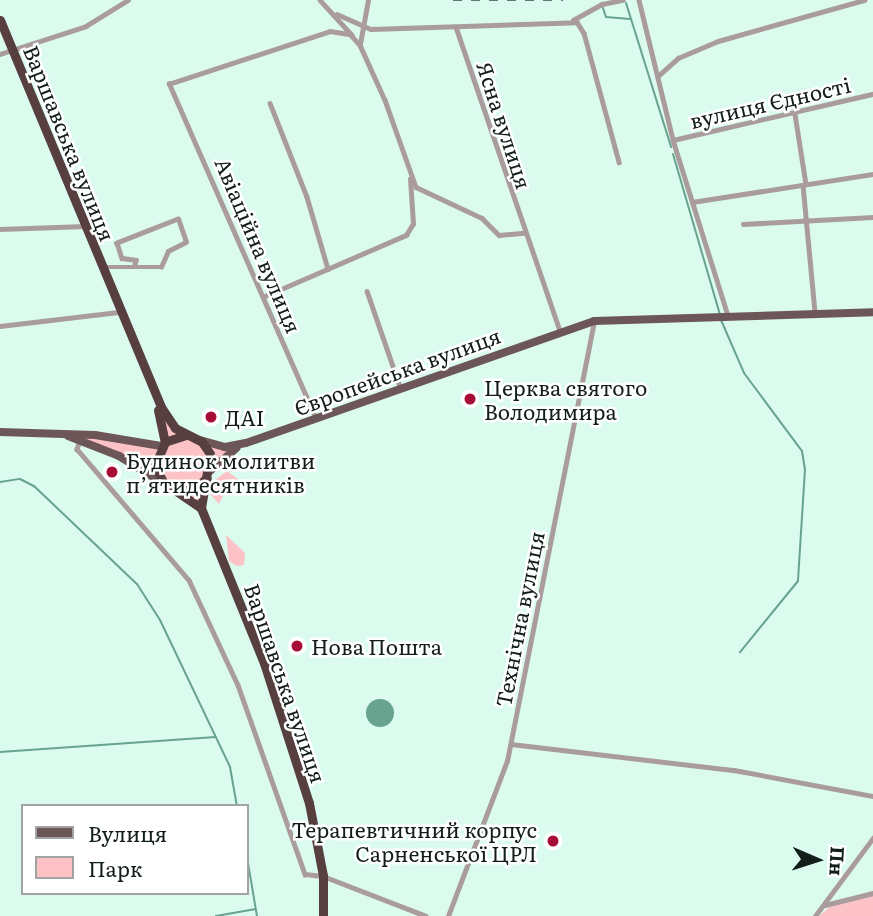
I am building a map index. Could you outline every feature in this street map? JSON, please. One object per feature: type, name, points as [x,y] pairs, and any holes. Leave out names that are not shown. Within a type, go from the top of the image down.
[{"type":"highway","name":"Варшавська вулиця","points":[[0,20],[155,396]]},
{"type":"highway","points":[[155,396],[170,423],[192,437],[209,454],[209,474],[201,508],[167,486],[155,463],[163,444],[155,396]]},
{"type":"highway","points":[[163,444],[192,437]]},
{"type":"highway","points":[[177,490],[192,490],[209,474]]},
{"type":"highway","name":"Варшавська вулиця","points":[[201,508],[285,724],[309,803],[323,876],[323,916]]},
{"type":"main road","name":"Європейська вулиця","points":[[192,437],[225,447],[246,443],[594,321],[873,312]]},
{"type":"main road","points":[[0,432],[41,431],[163,444]]},
{"type":"main road","points":[[41,431],[80,440],[125,459],[167,486]]},
{"type":"main road","name":"Європейська вулиця","points":[[209,474],[222,457],[246,443]]},
{"type":"street","points":[[0,54],[86,26],[128,0]]},
{"type":"street","points":[[320,0],[337,14],[361,26],[456,27],[572,20],[586,12],[623,0]]},
{"type":"street","points":[[360,45],[361,26],[368,0]]},
{"type":"street","points":[[639,0],[673,140],[723,315]]},
{"type":"street","points":[[658,76],[678,58],[718,41],[864,0]]},
{"type":"street","points":[[586,12],[584,33],[619,162]]},
{"type":"street","points":[[265,296],[410,232],[410,179],[385,100],[360,45],[337,14]]},
{"type":"street","points":[[572,20],[584,33]]},
{"type":"street","name":"Ясна вулиця","points":[[456,27],[524,233]]},
{"type":"street","name":"Авіаційна вулиця","points":[[316,419],[265,296],[169,84],[330,31],[354,37]]},
{"type":"street","name":"вулиця Єдності","points":[[673,140],[873,94]]},
{"type":"street","points":[[270,103],[307,197],[328,269]]},
{"type":"street","points":[[795,114],[805,184],[815,313]]},
{"type":"street","points":[[692,202],[873,174]]},
{"type":"street","points":[[410,179],[425,192],[482,218],[499,235],[524,233],[560,331]]},
{"type":"street","points":[[743,224],[873,217]]},
{"type":"street","points":[[102,267],[161,267],[168,251],[186,242],[178,219],[117,243],[122,258],[136,260],[135,265]]},
{"type":"street","points":[[0,229],[86,226]]},
{"type":"street","points":[[367,291],[401,389]]},
{"type":"street","points":[[0,326],[120,312]]},
{"type":"street","name":"Технічна вулиця","points":[[448,916],[511,744],[594,321]]},
{"type":"street","points":[[80,440],[78,449],[189,580],[239,685],[305,874],[323,876],[426,916]]},
{"type":"street","points":[[511,744],[734,770],[873,796]]},
{"type":"street","points":[[815,916],[873,838]]},
{"type":"street","points":[[824,905],[873,893]]},
{"type":"green space","points":[[158,410],[180,432],[235,446],[210,471],[201,508],[132,463],[72,437],[95,435],[161,446]]},
{"type":"green space","points":[[227,471],[239,480],[229,493],[225,491],[219,504],[211,495],[211,483]]},
{"type":"green space","points":[[226,535],[245,553],[244,565],[237,566],[229,561]]},
{"type":"green space","points":[[873,895],[873,916],[819,916],[832,905]]},
{"type":"shaded area","points":[[380,699],[390,703],[394,713],[390,723],[380,727],[370,723],[366,713],[370,703]]},
{"type":"waterway","points":[[626,3],[671,147]]},
{"type":"waterway","points":[[603,8],[606,17],[630,19]]},
{"type":"waterway","points":[[673,154],[720,315]]},
{"type":"waterway","points":[[721,320],[744,373],[802,451],[805,469],[798,581],[740,652]]},
{"type":"waterway","points":[[0,482],[20,479],[34,486],[137,584],[160,620],[230,767],[237,804]]},
{"type":"waterway","points":[[0,752],[215,737]]},
{"type":"waterway","points":[[248,863],[257,916]]},
{"type":"waterway","points":[[216,916],[254,909]]},
{"type":"railway","points":[[453,0],[563,0]]},
{"type":"place","name":"Церква святого Володимира","points":[[470,399]]},
{"type":"place","name":"ДАІ","points":[[211,417]]},
{"type":"place","name":"Будинок молитви п’ятидесятників","points":[[112,472]]},
{"type":"place","name":"Нова Пошта","points":[[297,646]]},
{"type":"place","name":"Терапевтичний корпус Сарненської ЦРЛ","points":[[553,841]]}]
